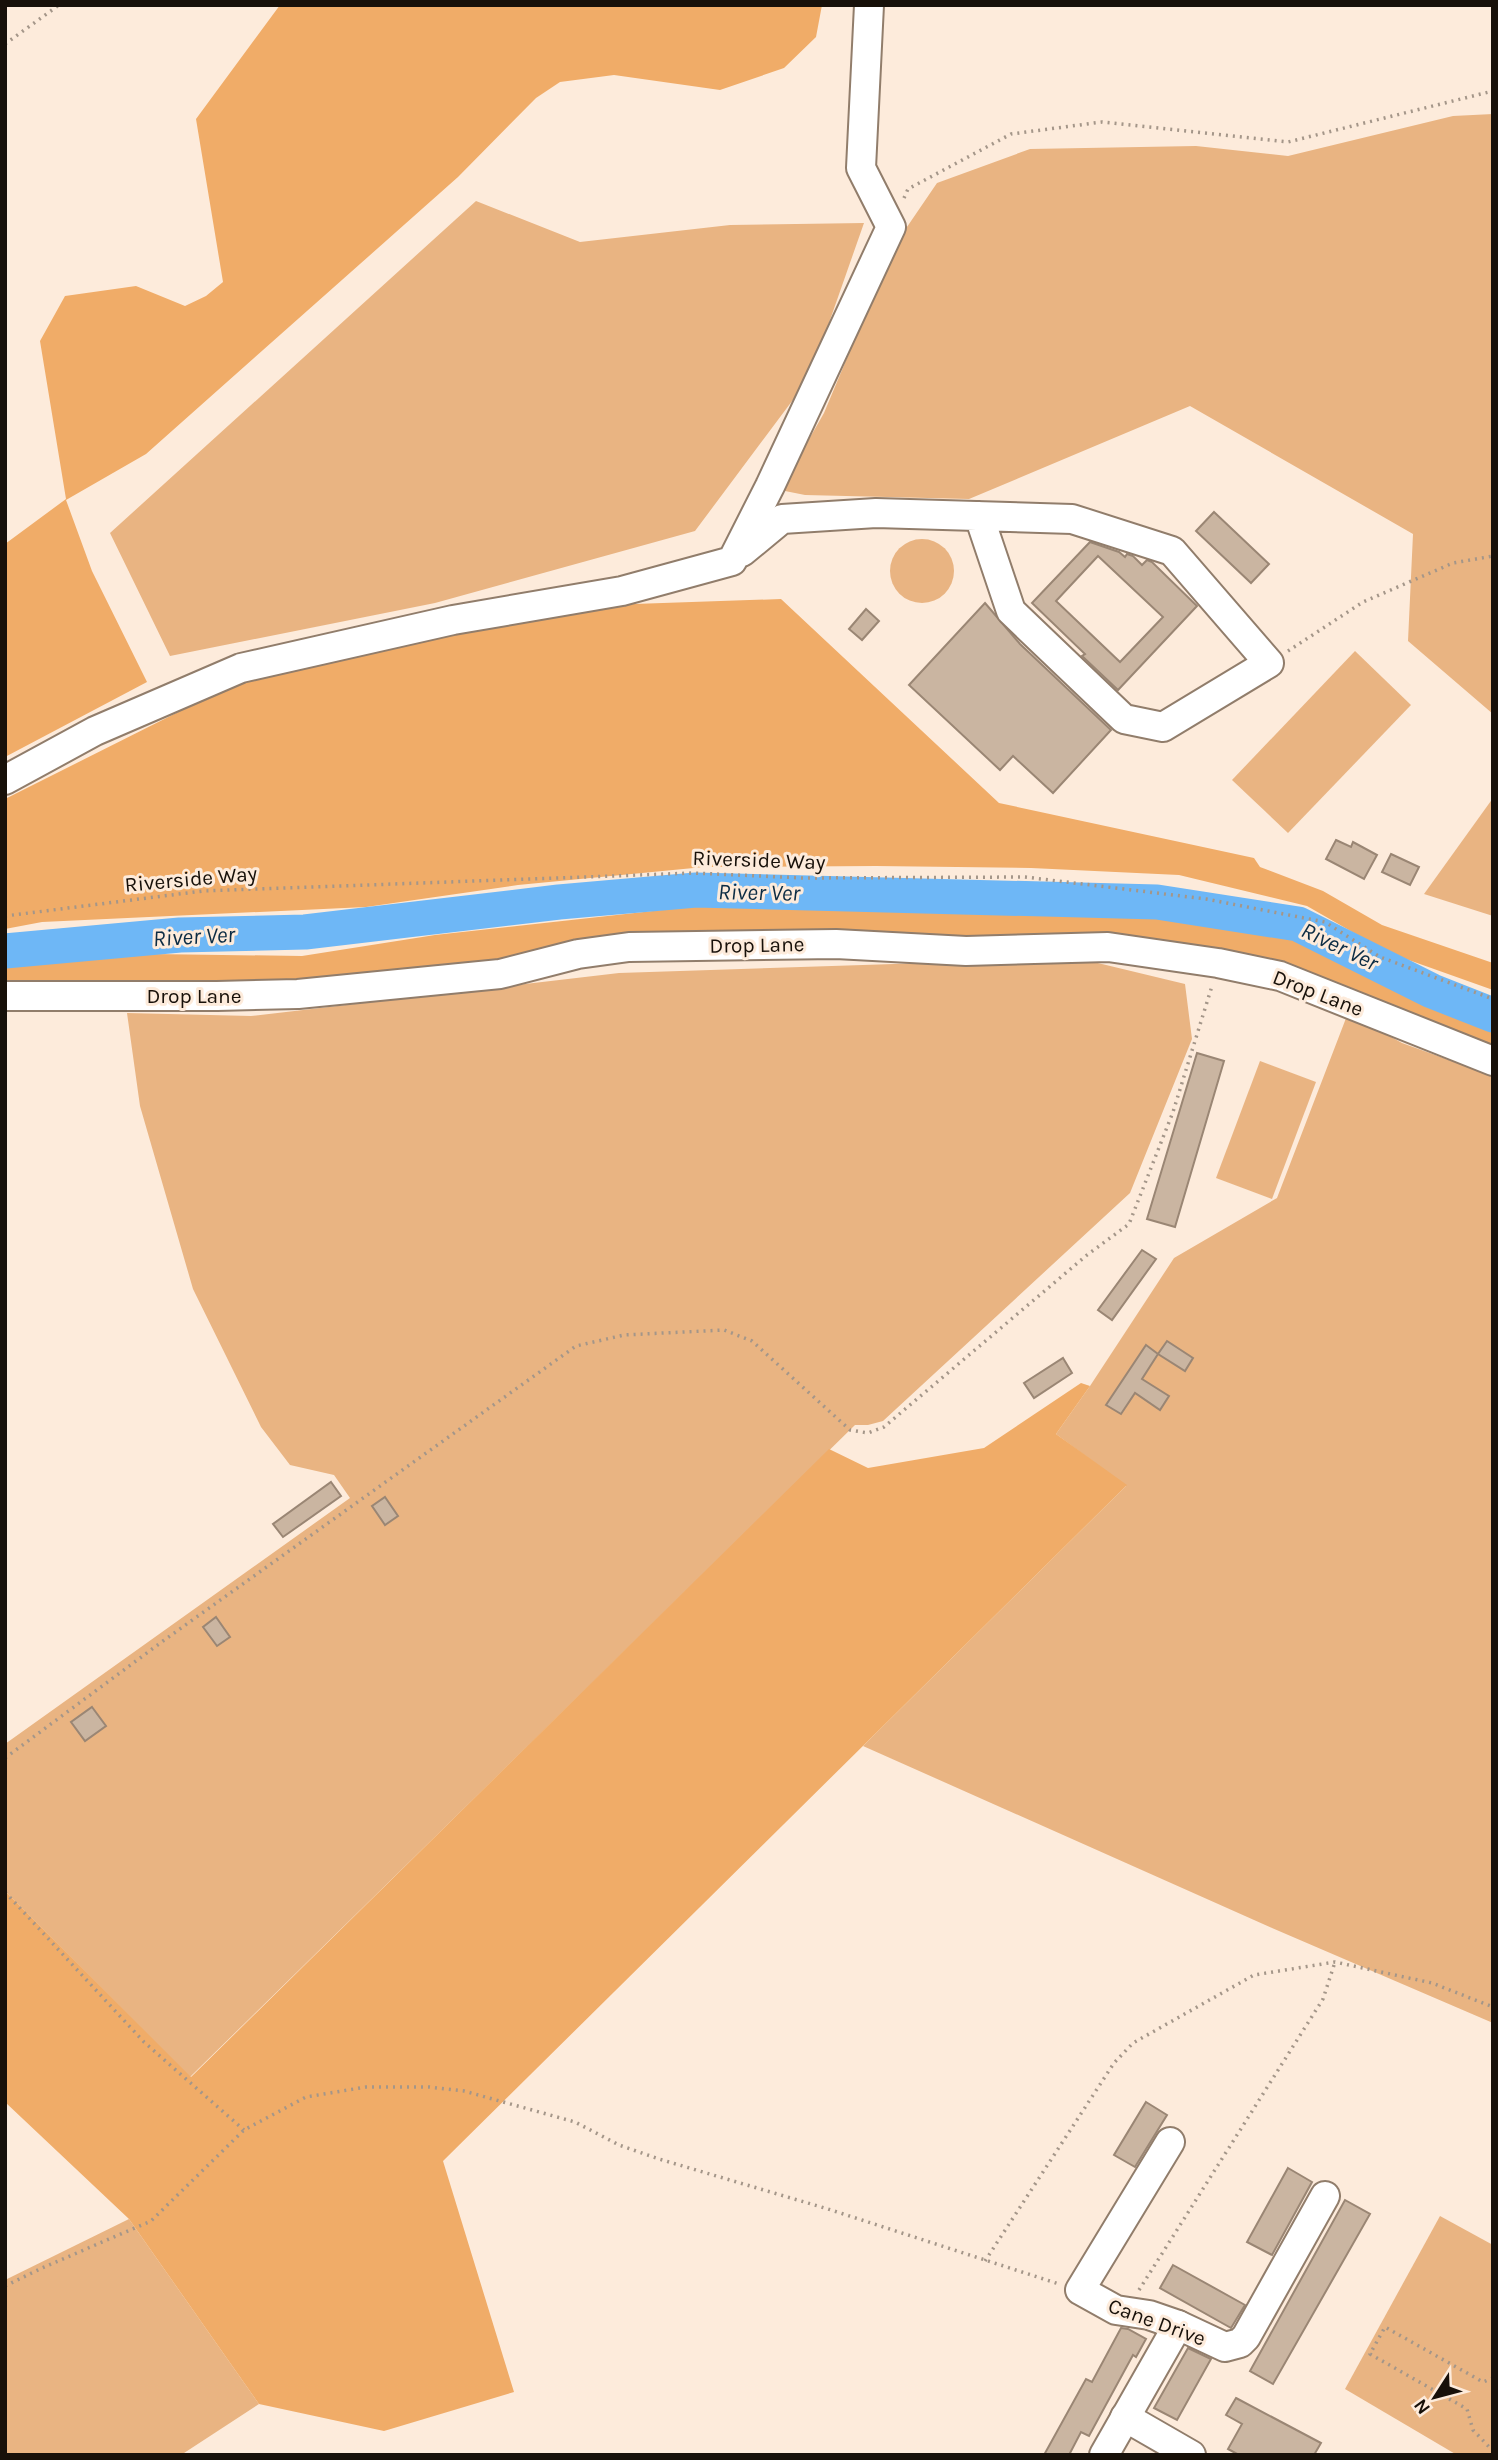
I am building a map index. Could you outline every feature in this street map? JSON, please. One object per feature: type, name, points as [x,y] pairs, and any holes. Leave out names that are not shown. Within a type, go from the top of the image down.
[{"type":"street","points":[[732,561],[891,227],[862,168],[869,5]]},
{"type":"street","points":[[5,780],[95,731],[240,668],[453,621],[622,592],[732,561],[782,519],[876,513],[979,516],[1072,519],[1172,551],[1269,663],[1163,727],[1124,719],[1011,611],[979,516]]},
{"type":"street","name":"Drop Lane","points":[[5,996],[217,996],[298,993],[500,974],[579,954],[629,947],[836,944],[967,951],[1108,947],[1219,963],[1280,976],[1493,1062]]},
{"type":"street","name":"Cane Drive","points":[[1170,2142],[1080,2290],[1116,2310],[1149,2315],[1225,2347],[1240,2343],[1246,2337],[1325,2196]]},
{"type":"street","points":[[1104,2455],[1178,2325]]},
{"type":"street","points":[[1125,2417],[1191,2455]]},
{"type":"path","points":[[5,44],[60,5]]},
{"type":"path","points":[[891,227],[908,189],[1011,134],[1102,122],[1288,142],[1493,91]]},
{"type":"path","points":[[1269,663],[1363,601],[1453,563],[1493,556]]},
{"type":"path","name":"Riverside Way","points":[[5,916],[203,891],[244,889],[693,873],[803,878],[1025,877],[1206,899],[1325,922],[1380,957],[1493,999]]},
{"type":"path","points":[[5,1758],[163,1641],[576,1346],[624,1335],[723,1330],[752,1341],[850,1430],[868,1433],[884,1427],[1087,1255],[1129,1223],[1173,1112],[1219,963]]},
{"type":"path","points":[[5,1892],[144,2042],[244,2130]]},
{"type":"path","points":[[985,2261],[1114,2063],[1133,2043],[1254,1975],[1335,1962],[1432,1983],[1493,2007]]},
{"type":"path","points":[[1132,2312],[1140,2288],[1323,1999],[1335,1962]]},
{"type":"path","points":[[5,2286],[151,2221],[244,2130],[306,2097],[366,2087],[429,2087],[464,2091],[575,2122],[619,2145],[639,2152],[1080,2290]]},
{"type":"path","points":[[1493,2378],[1483,2382],[1385,2327],[1370,2354],[1467,2409],[1473,2430],[1493,2451]]},
{"type":"shaded area","points":[[280,5],[822,5],[816,37],[784,68],[720,90],[614,75],[560,82],[536,98],[458,177],[146,454],[66,500],[92,571],[147,682],[5,757],[5,544],[66,499],[40,341],[65,296],[136,286],[185,306],[206,296],[223,282],[196,119]]},
{"type":"shaded area","points":[[1493,114],[1493,714],[1408,641],[1413,534],[1190,406],[969,499],[805,495],[780,490],[824,413],[894,246],[937,183],[1030,149],[1196,146],[1288,156],[1453,116]]},
{"type":"shaded area","points":[[476,201],[580,242],[730,225],[864,223],[810,377],[695,531],[435,603],[170,656],[110,533]]},
{"type":"shaded area","points":[[922,539],[940,545],[948,553],[954,571],[948,589],[940,597],[922,603],[904,597],[896,589],[890,571],[896,553],[904,545]]},
{"type":"shaded area","points":[[781,599],[999,803],[1254,858],[1260,867],[1323,891],[1382,925],[1493,963],[1493,990],[1389,953],[1307,906],[1179,875],[1031,868],[704,867],[518,885],[366,907],[42,922],[5,929],[5,799],[252,675],[605,605]]},
{"type":"shaded area","points":[[1355,651],[1411,705],[1288,833],[1232,780]]},
{"type":"shaded area","points":[[1493,798],[1493,916],[1424,894]]},
{"type":"shaded area","points":[[698,906],[905,910],[1047,906],[1214,915],[1288,932],[1343,959],[1493,1021],[1493,1057],[1387,1013],[1095,940],[491,966],[336,981],[5,987],[5,966],[153,954],[302,956],[435,935]]},
{"type":"shaded area","points":[[1077,958],[1185,984],[1192,1039],[1130,1193],[883,1421],[855,1425],[190,2077],[5,1891],[5,1744],[350,1498],[334,1475],[290,1465],[261,1427],[193,1289],[140,1106],[127,1013],[251,1016],[619,973]]},
{"type":"shaded area","points":[[1348,1013],[1402,1043],[1493,1076],[1493,2023],[863,1746],[1126,1486],[1056,1434],[1174,1258],[1277,1198]]},
{"type":"shaded area","points":[[1260,1061],[1316,1082],[1272,1199],[1216,1178]]},
{"type":"shaded area","points":[[1081,1383],[1090,1386],[1056,1434],[1127,1485],[443,2161],[514,2392],[384,2431],[259,2404],[129,2219],[5,2102],[5,1891],[191,2077],[829,1449],[868,1468],[984,1448]]},
{"type":"shaded area","points":[[1440,2216],[1493,2245],[1493,2455],[1457,2455],[1345,2389]]},
{"type":"shaded area","points":[[129,2219],[259,2404],[181,2455],[5,2455],[5,2280]]},
{"type":"building","points":[[1214,512],[1269,564],[1251,583],[1196,531]]},
{"type":"building","points":[[1090,542],[1119,552],[1125,557],[1127,554],[1133,556],[1142,565],[1147,560],[1152,562],[1197,606],[1118,690],[1032,603]],"holes":[[[1098,556],[1163,617],[1120,662],[1056,601]]]},
{"type":"building","points":[[985,603],[1020,644],[1111,730],[1053,793],[1013,756],[1000,770],[909,685]]},
{"type":"building","points":[[866,609],[879,621],[862,640],[849,629]]},
{"type":"building","points":[[1336,840],[1351,847],[1353,842],[1377,855],[1364,879],[1326,859]]},
{"type":"building","points":[[1391,854],[1419,867],[1410,885],[1382,872]]},
{"type":"building","points":[[1197,1053],[1224,1061],[1175,1227],[1147,1219]]},
{"type":"building","points":[[1142,1250],[1156,1259],[1112,1320],[1098,1310]]},
{"type":"building","points":[[1167,1341],[1193,1358],[1185,1371],[1158,1354]]},
{"type":"building","points":[[1146,1345],[1158,1354],[1142,1379],[1169,1396],[1160,1410],[1135,1393],[1121,1414],[1106,1405]]},
{"type":"building","points":[[1063,1358],[1072,1373],[1034,1398],[1024,1383]]},
{"type":"building","points":[[331,1482],[341,1496],[283,1537],[273,1524]]},
{"type":"building","points":[[385,1497],[398,1516],[385,1525],[372,1506]]},
{"type":"building","points":[[216,1617],[230,1637],[217,1646],[203,1627]]},
{"type":"building","points":[[92,1707],[106,1726],[85,1741],[71,1722]]},
{"type":"building","points":[[1146,2102],[1167,2115],[1135,2167],[1114,2155]]},
{"type":"building","points":[[1288,2168],[1312,2182],[1272,2255],[1247,2242]]},
{"type":"building","points":[[1345,2200],[1370,2214],[1273,2384],[1250,2371]]},
{"type":"building","points":[[1173,2265],[1245,2305],[1231,2328],[1160,2288]]},
{"type":"building","points":[[1121,2328],[1146,2339],[1136,2357],[1133,2355],[1089,2436],[1081,2432],[1069,2455],[1044,2455],[1086,2379],[1092,2382]]},
{"type":"building","points":[[1188,2348],[1211,2359],[1177,2420],[1154,2408]]},
{"type":"building","points":[[1236,2398],[1321,2443],[1314,2455],[1239,2455],[1228,2449],[1242,2424],[1226,2415]]},
{"type":"waterway","name":"River Ver","points":[[5,951],[180,935],[305,932],[559,902],[696,890],[1157,902],[1298,924],[1432,991],[1493,1015]]}]
